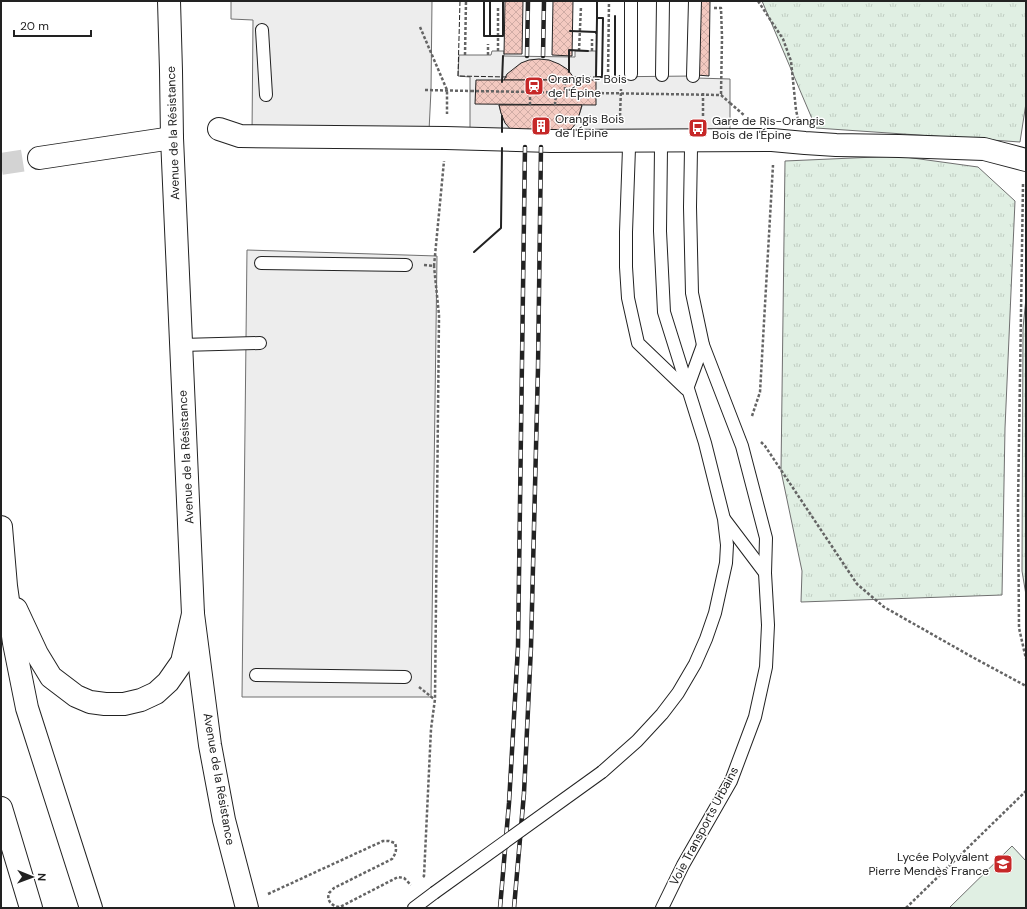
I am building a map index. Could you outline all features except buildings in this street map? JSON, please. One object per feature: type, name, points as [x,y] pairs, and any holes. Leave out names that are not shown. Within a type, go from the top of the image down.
[{"type":"street","name":"Avenue de la Résistance","points":[[169,1],[172,138],[193,614],[210,744],[223,813],[247,908]]},
{"type":"street","points":[[219,129],[240,136],[446,138],[551,142],[772,140],[836,145],[984,149],[1025,159]]},
{"type":"street","points":[[39,158],[172,138]]},
{"type":"street","points":[[1,528],[6,586],[14,643],[27,708],[91,908]]},
{"type":"street","points":[[6,586],[37,654],[51,677],[76,696],[90,702],[124,704],[141,700],[156,693],[168,682],[182,662],[193,614]]},
{"type":"street","points":[[1,808],[31,908]]},
{"type":"lane","points":[[631,1],[631,74]]},
{"type":"lane","points":[[662,75],[663,1]]},
{"type":"lane","points":[[693,76],[695,1]]},
{"type":"lane","points":[[262,30],[266,95]]},
{"type":"lane","points":[[629,148],[626,267],[628,298],[638,343],[687,390]]},
{"type":"lane","points":[[414,908],[602,772],[637,741],[662,714],[678,693],[695,664],[716,613],[726,563],[724,520],[705,443],[687,390],[664,312],[660,231],[661,148]]},
{"type":"lane","name":"Voie Transports Urbains","points":[[662,908],[683,865],[731,780],[755,717],[766,667],[768,625],[764,573],[766,538],[742,446],[703,345],[692,293],[690,207],[692,149]]},
{"type":"lane","points":[[261,263],[406,265]]},
{"type":"lane","points":[[181,345],[260,343]]},
{"type":"lane","points":[[687,390],[703,345]]},
{"type":"lane","points":[[724,520],[764,573]]},
{"type":"lane","points":[[256,675],[405,677]]},
{"type":"path","points":[[465,55],[466,1]]},
{"type":"path","points":[[608,77],[609,1]]},
{"type":"path","points":[[758,1],[783,39],[791,61],[796,110],[805,143]]},
{"type":"path","points":[[498,6],[498,51]]},
{"type":"path","points":[[579,51],[581,6]]},
{"type":"path","points":[[710,8],[721,8],[721,95]]},
{"type":"path","points":[[592,39],[592,51]]},
{"type":"path","points":[[488,44],[488,55]]},
{"type":"path","points":[[565,77],[565,92]]},
{"type":"path","points":[[425,90],[721,95],[730,103]]},
{"type":"path","points":[[530,92],[530,104]]},
{"type":"path","points":[[555,105],[556,92]]},
{"type":"path","points":[[752,418],[760,392],[773,169],[772,140]]},
{"type":"path","points":[[1025,159],[1018,505],[1019,628],[1026,659]]},
{"type":"path","points":[[419,879],[424,876],[431,729],[434,699],[439,315],[434,266]]},
{"type":"path","points":[[760,441],[766,446],[857,584],[884,607],[1026,686]]},
{"type":"path","points":[[906,908],[1026,791]]},
{"type":"path","points":[[267,894],[383,841],[395,843],[396,854],[392,859],[334,888],[329,893],[329,900],[332,905],[340,907],[398,877],[404,878],[410,886],[415,882]]},
{"type":"green space","points":[[762,1],[1026,1],[1026,103],[1020,142],[816,128]]},
{"type":"green space","points":[[898,156],[978,167],[1015,201],[1005,428],[1002,595],[801,602],[802,571],[781,471],[785,161]]},
{"type":"green space","points":[[1026,298],[1026,595],[1022,571],[1023,328]]},
{"type":"green space","name":"Lycée Polyvalent Pierre Mendès France","points":[[1012,846],[1026,861],[1026,908],[949,908]]},
{"type":"shaded area","points":[[231,1],[432,1],[429,131],[252,134],[253,20],[231,19]]},
{"type":"shaded area","points":[[492,51],[504,51],[504,56],[575,57],[575,51],[596,51],[596,77],[693,76],[696,78],[730,79],[730,149],[470,146],[470,77],[458,76],[459,55],[491,55]],"holes":[[[499,105],[582,106],[577,122],[567,134],[505,122]]]},
{"type":"shaded area","points":[[247,250],[437,256],[431,697],[242,697]]},
{"type":"tunnel","points":[[1,164],[39,158]]},
{"type":"railway","points":[[527,56],[528,1]]},
{"type":"railway","points":[[543,56],[544,1]]},
{"type":"railway","points":[[500,908],[509,803],[518,647],[525,147]]},
{"type":"railway","points":[[514,908],[524,793],[531,647],[538,368],[541,147]]},
{"type":"fence","points":[[460,1],[458,76],[507,77]]},
{"type":"fence","points":[[572,77],[596,77]]},
{"type":"wall","points":[[484,1],[484,36],[490,36],[490,1]]},
{"type":"wall","points":[[490,36],[503,36],[503,1]]},
{"type":"wall","points":[[597,1],[597,18]]},
{"type":"wall","points":[[615,16],[615,77]]},
{"type":"wall","points":[[597,18],[603,18],[602,77],[596,77],[597,18]]},
{"type":"wall","points":[[570,31],[596,33]]},
{"type":"wall","points":[[569,72],[569,50],[588,51]]},
{"type":"wall","points":[[502,82],[503,56]]},
{"type":"wall","points":[[502,116],[502,132]]},
{"type":"wall","points":[[474,252],[501,228],[502,148]]},
{"type":"place","name":"Orangis - Bois de l'Épine","points":[[534,86]]},
{"type":"place","name":"Orangis Bois de l'Épine","points":[[541,126]]},
{"type":"place","name":"Gare de Ris-Orangis Bois de l'Épine","points":[[698,128]]},
{"type":"place","name":"Lycée Polyvalent Pierre Mendès France","points":[[1003,864]]}]
